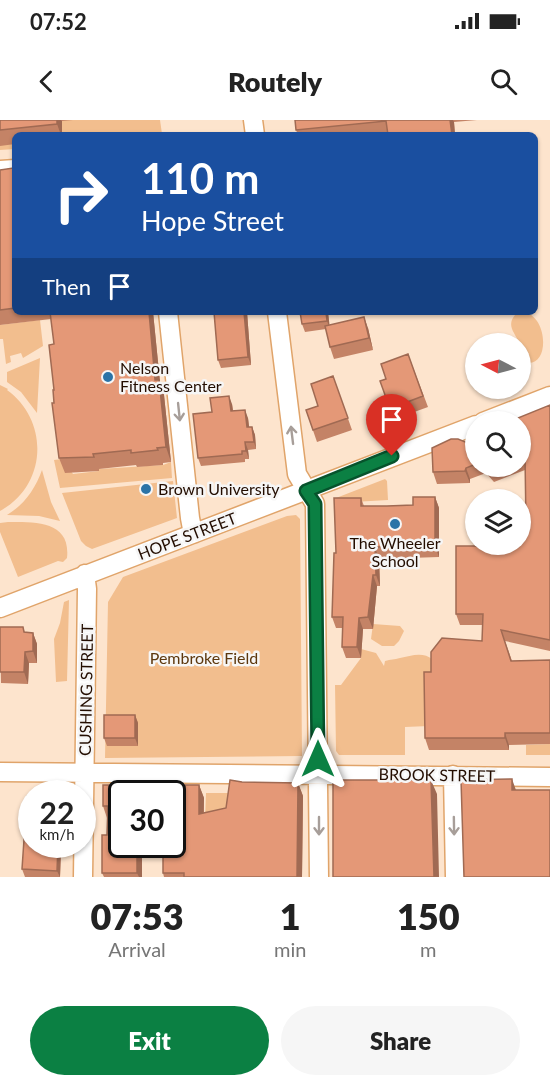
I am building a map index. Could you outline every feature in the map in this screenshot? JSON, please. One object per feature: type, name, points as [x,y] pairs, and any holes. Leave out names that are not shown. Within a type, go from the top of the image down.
[{"type":"street","points":[[168,315],[190,518],[194,534]]},
{"type":"street","points":[[277,315],[297,474],[315,504],[319,774],[318,877]]},
{"type":"street","points":[[511,411],[550,396]]},
{"type":"street","name":"HOPE STREET","points":[[0,608],[465,428]]},
{"type":"street","name":"CUSHING STREET","points":[[83,877],[87,589],[85,574]]},
{"type":"street","name":"BROOK STREET","points":[[0,772],[550,777]]},
{"type":"street","points":[[453,775],[454,877]]},
{"type":"green space","points":[[0,120],[160,120],[162,132],[12,132],[12,149],[0,150]]},
{"type":"green space","points":[[515,315],[531,315],[539,324],[543,343],[542,353],[537,360],[531,363],[531,333],[514,333],[511,322]]},
{"type":"green space","points":[[40,320],[43,346],[23,358],[21,353],[10,356],[11,362],[6,364],[3,339],[0,339],[0,325]]},
{"type":"green space","points":[[40,358],[37,413],[21,392],[7,382],[7,372]]},
{"type":"green space","points":[[0,385],[8,389],[31,418],[36,435],[37,453],[34,470],[27,486],[16,500],[0,511]]},
{"type":"green space","points":[[62,459],[73,474],[99,471],[99,469],[163,465],[171,462],[172,478],[60,488],[54,460]]},
{"type":"green space","points":[[42,470],[51,502],[60,521],[39,516],[7,515],[29,496]]},
{"type":"green space","points":[[385,479],[388,500],[336,503],[336,498]]},
{"type":"green space","points":[[173,481],[177,518],[92,549],[81,541],[62,493]]},
{"type":"green space","name":"Pembroke Field","points":[[296,515],[300,519],[302,756],[105,758],[108,602],[123,577],[287,516]]},
{"type":"green space","points":[[30,522],[50,526],[57,530],[67,546],[67,558],[63,562],[58,561],[18,577],[0,532],[0,523]]},
{"type":"green space","points":[[69,600],[67,681],[56,682],[54,639],[64,602]]},
{"type":"green space","points":[[373,624],[400,626],[404,631],[394,646],[382,646],[371,639]]},
{"type":"green space","points":[[361,649],[376,653],[384,666],[385,661],[413,655],[429,657],[433,660],[429,726],[405,727],[405,755],[339,755],[336,751],[335,685],[341,685],[361,658]]},
{"type":"green space","points":[[550,744],[550,755],[526,755],[526,745]]},
{"type":"green space","points":[[206,793],[232,793],[227,816],[205,821]]},
{"type":"building","points":[[0,120],[57,120],[57,124],[0,130]]},
{"type":"building","points":[[295,120],[450,120],[452,132],[388,132],[386,121],[296,130]]},
{"type":"building","points":[[12,168],[12,308],[0,310],[0,170]]},
{"type":"building","name":"Nelson Fitness Center","points":[[50,315],[149,315],[155,380],[159,380],[166,447],[131,453],[131,450],[93,454],[94,457],[59,458],[52,403],[54,403],[54,390],[49,345],[54,344]]},
{"type":"building","points":[[214,315],[244,315],[248,357],[218,360]]},
{"type":"building","points":[[300,315],[326,315],[327,321],[302,324]]},
{"type":"building","points":[[364,317],[369,338],[330,347],[325,326]]},
{"type":"building","points":[[408,354],[423,396],[389,406],[380,381],[386,379],[381,364]]},
{"type":"building","points":[[333,376],[348,418],[313,430],[306,410],[318,406],[311,384]]},
{"type":"building","points":[[229,396],[231,411],[245,410],[247,427],[252,427],[254,442],[245,442],[246,451],[242,451],[242,454],[198,458],[193,414],[212,412],[210,398]]},
{"type":"building","points":[[550,405],[550,640],[501,630],[511,661],[550,660],[550,733],[505,733],[505,738],[425,738],[424,672],[431,672],[431,652],[442,638],[482,641],[483,614],[456,614],[456,546],[465,546],[465,555],[531,555],[531,489],[525,489],[525,477],[531,477],[531,413]]},
{"type":"building","points":[[451,439],[465,442],[465,471],[433,472],[432,448]]},
{"type":"building","points":[[413,497],[435,497],[435,546],[375,547],[376,575],[373,575],[368,617],[359,618],[357,647],[342,647],[343,617],[332,617],[334,553],[336,553],[334,498],[361,498],[361,506],[387,506],[413,505]]},
{"type":"building","points":[[0,627],[23,627],[24,632],[33,633],[33,651],[25,652],[24,672],[0,672]]},
{"type":"building","points":[[104,715],[135,715],[135,738],[104,738]]},
{"type":"building","points":[[512,779],[512,790],[550,790],[550,877],[464,877],[461,780]]},
{"type":"building","points":[[230,780],[298,783],[297,877],[184,877],[184,873],[163,873],[163,858],[186,858],[186,785],[199,785],[199,814],[226,808]]},
{"type":"building","points":[[333,780],[431,780],[434,877],[333,877]]},
{"type":"building","points":[[103,785],[108,785],[108,806],[103,806]]},
{"type":"building","points":[[108,806],[108,858],[137,858],[137,873],[102,873],[102,835],[107,835]]},
{"type":"building","points":[[23,858],[57,858],[57,871],[22,869]]},
{"type":"place","name":"Nelson Fitness Center","points":[[108,377]]},
{"type":"place","name":"Brown University","points":[[146,489]]},
{"type":"place","name":"The Wheeler School","points":[[395,524]]},
{"type":"route","points":[[318,759],[315,504],[306,491],[392,456]]}]
